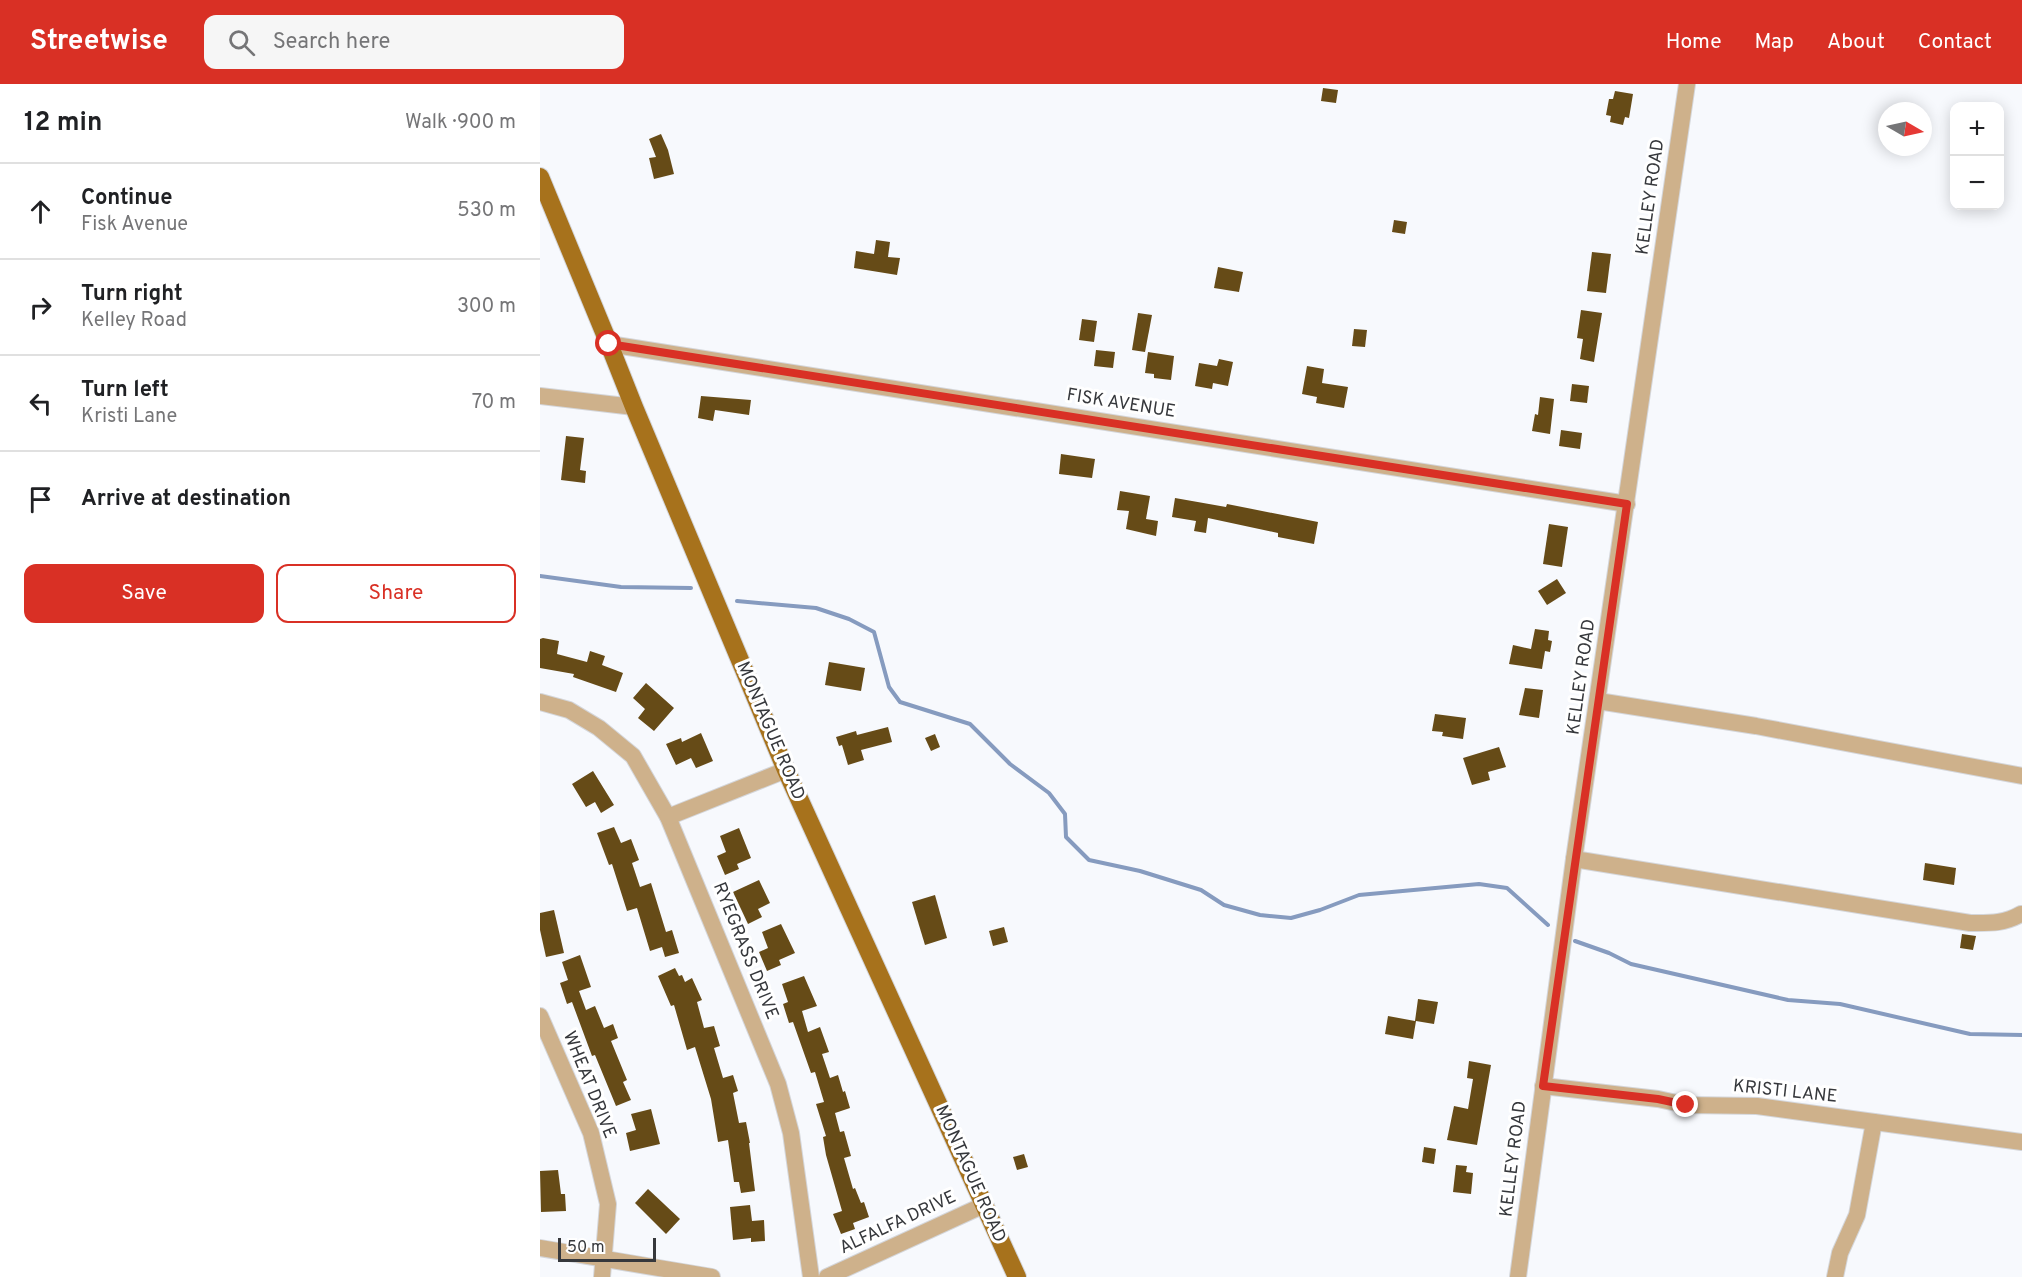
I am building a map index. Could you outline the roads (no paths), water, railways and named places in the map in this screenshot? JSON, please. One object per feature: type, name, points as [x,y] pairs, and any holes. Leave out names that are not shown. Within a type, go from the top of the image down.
[{"type":"main road","name":"MONTAGUE ROAD","points":[[540,177],[786,770],[1017,1277]]},
{"type":"street","name":"KELLEY ROAD","points":[[1518,1277],[1574,859],[1687,84]]},
{"type":"street","name":"FISK AVENUE","points":[[609,344],[1627,504]]},
{"type":"street","points":[[540,396],[634,407]]},
{"type":"street","points":[[1598,700],[1756,726],[2022,776]]},
{"type":"street","name":"RYEGRASS DRIVE","points":[[540,702],[569,710],[599,728],[633,756],[668,817],[778,1084],[791,1133],[811,1277]]},
{"type":"street","points":[[668,817],[786,770]]},
{"type":"street","points":[[1574,859],[1970,923],[1997,923],[2021,914]]},
{"type":"street","name":"WHEAT DRIVE","points":[[540,1016],[591,1133],[608,1204],[602,1277]]},
{"type":"street","name":"KRISTI LANE","points":[[1543,1086],[1658,1099],[1686,1105],[1757,1106],[2022,1142]]},
{"type":"street","points":[[1835,1277],[1840,1253],[1857,1215],[1874,1122]]},
{"type":"street","name":"ALFALFA DRIVE","points":[[827,1277],[984,1205]]},
{"type":"street","points":[[540,1248],[712,1277]]},
{"type":"waterway","points":[[540,576],[621,587],[691,588]]},
{"type":"waterway","points":[[737,601],[816,608],[849,619],[874,632],[889,687],[900,702],[970,724],[1010,764],[1049,793],[1065,814],[1066,837],[1089,860],[1140,871],[1201,890],[1224,905],[1260,915],[1291,918],[1359,895],[1479,884],[1507,888],[1548,925]]},
{"type":"waterway","points":[[1575,941],[1609,953],[1631,964],[1788,1000],[1840,1004],[1970,1034],[2022,1035]]}]
